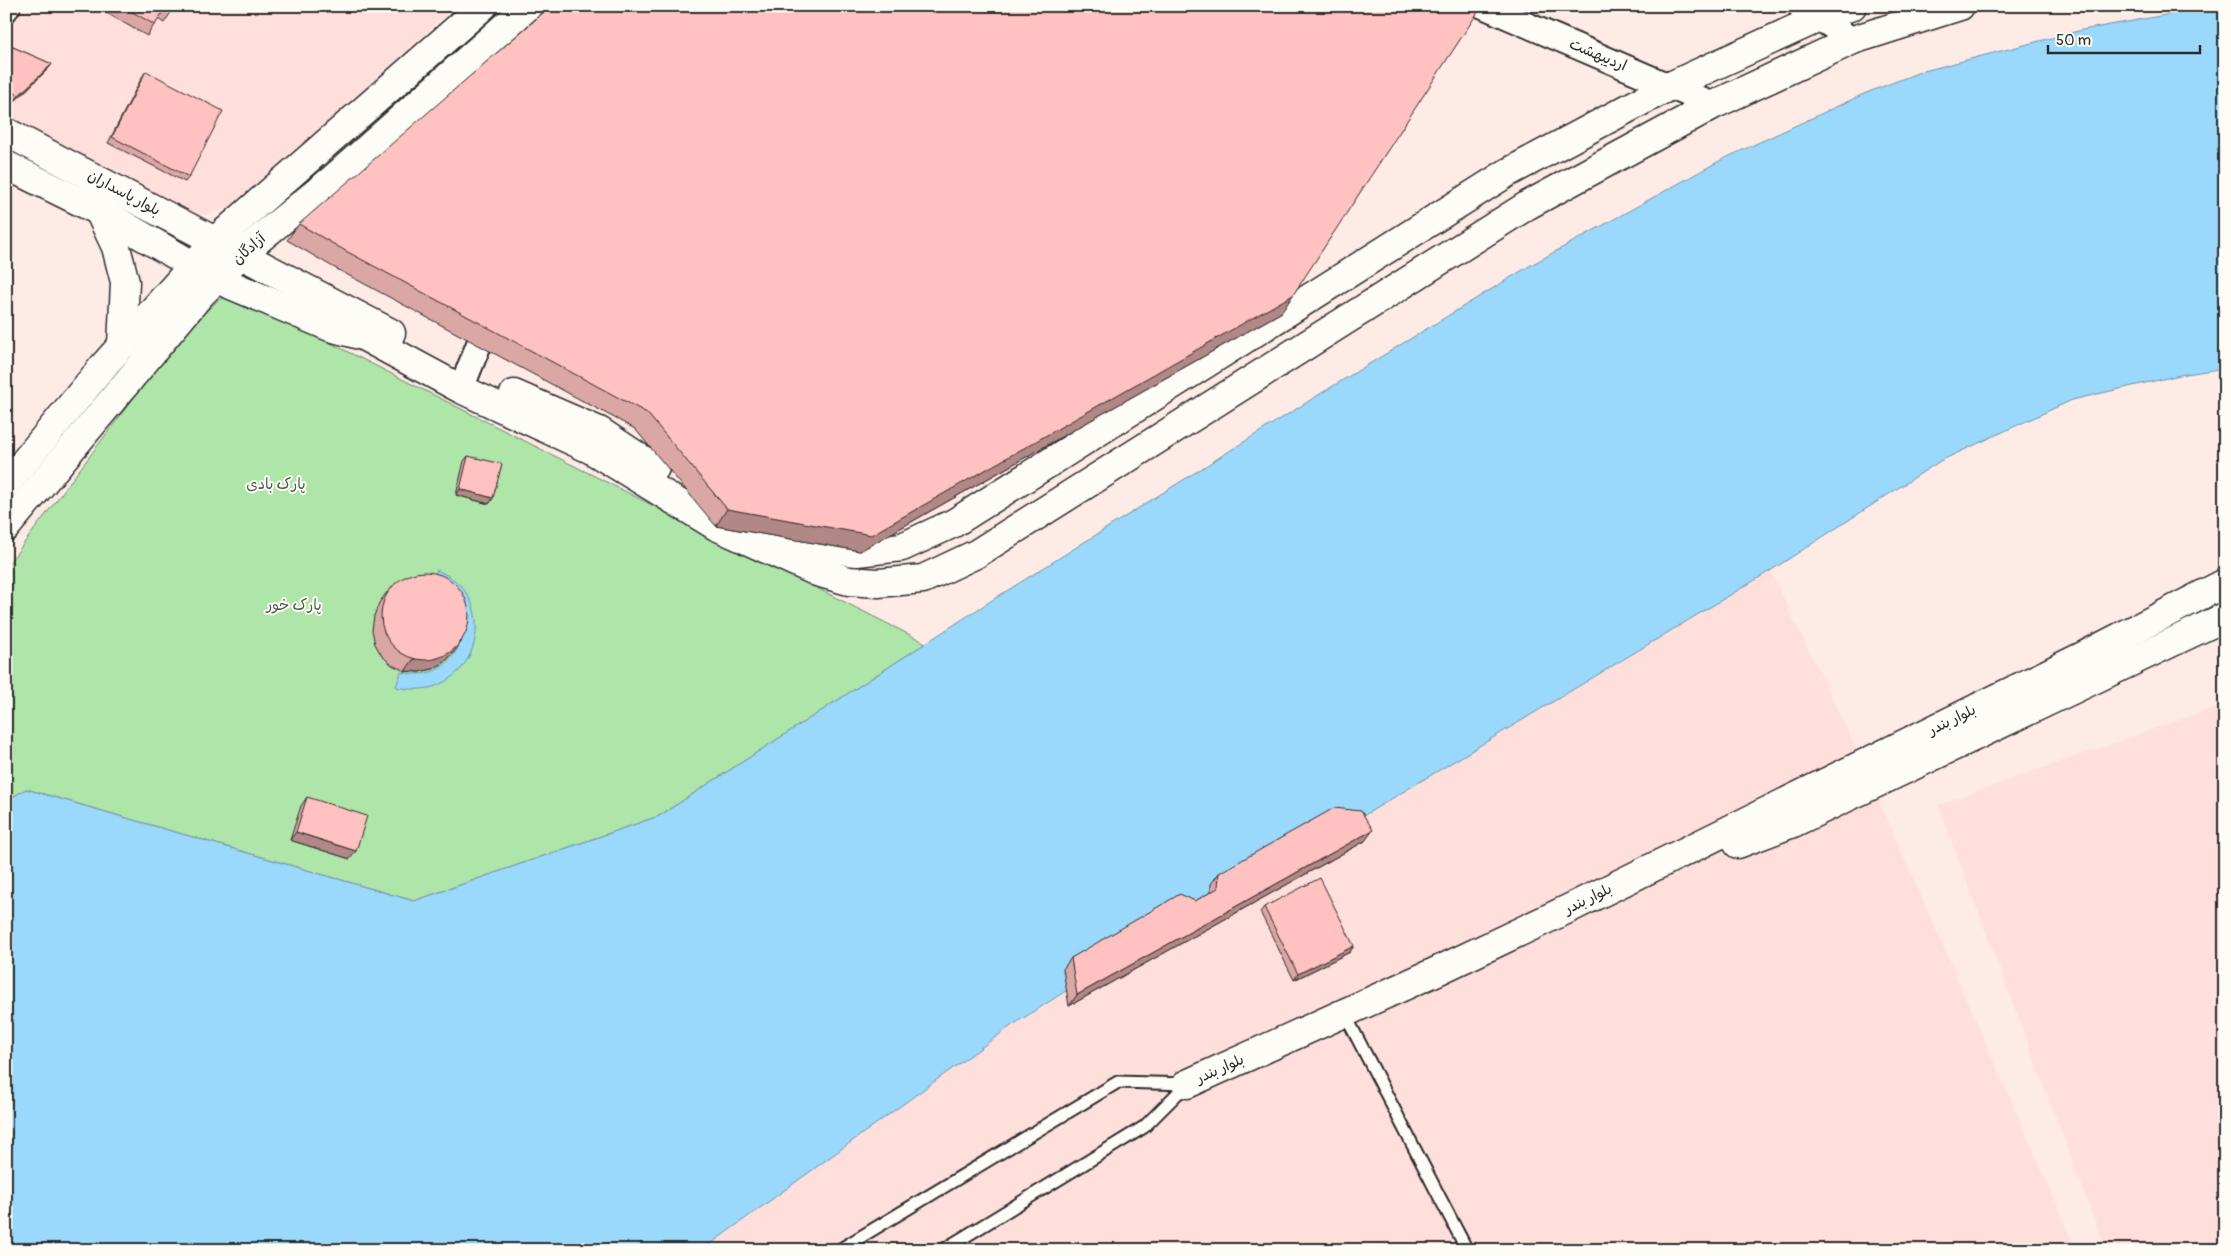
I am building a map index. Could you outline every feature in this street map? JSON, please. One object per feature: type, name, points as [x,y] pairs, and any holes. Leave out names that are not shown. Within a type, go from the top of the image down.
[{"type":"main road","name":"آزادگان","points":[[6,484],[122,345],[216,240],[483,6]]},
{"type":"main road","points":[[464,381],[599,431],[694,494],[796,541],[827,549],[856,552],[902,547],[954,523],[1507,173],[1809,12],[1852,6]]},
{"type":"main road","points":[[599,431],[719,516],[817,572],[849,581],[878,583],[923,578],[976,554],[1528,205],[1713,105],[1853,40],[1960,6]]},
{"type":"main road","name":"آزادگان","points":[[6,527],[200,295],[242,253],[532,14]]},
{"type":"main road","name":"بلوار پاسداران","points":[[6,132],[242,253],[464,381]]},
{"type":"main road","name":"بلوار پاسداران","points":[[6,164],[99,211],[217,279],[330,328],[363,336],[464,381]]},
{"type":"main road","points":[[99,211],[116,247],[125,282],[122,345]]},
{"type":"main road","name":"بلوار بندر","points":[[1187,1084],[1568,910],[2085,655],[2225,583]]},
{"type":"main road","name":"بلوار بندر","points":[[1187,1084],[1350,1024],[1440,986],[1708,856],[1793,822],[2225,617]]},
{"type":"street","name":"اردیبهشت","points":[[1482,6],[1713,105]]},
{"type":"street","points":[[1809,12],[1853,40]]},
{"type":"street","points":[[464,381],[500,292]]},
{"type":"lane","points":[[1350,1024],[1467,1250]]},
{"type":"lane","points":[[839,1250],[1118,1082],[1187,1084]]},
{"type":"lane","points":[[943,1250],[1144,1127],[1187,1084]]},
{"type":"shaded area","points":[[10,6],[456,6],[235,205],[219,212],[197,216],[6,122],[6,12]]},
{"type":"shaded area","points":[[1770,571],[1853,742],[2077,1250],[702,1250],[1011,1026],[1067,992],[1070,1006],[1364,841],[1353,822]]},
{"type":"shaded area","points":[[2225,704],[2225,1250],[2106,1250],[1938,805]]},
{"type":"green space","name":"پارک خور","points":[[221,298],[241,298],[926,643],[659,816],[414,901],[26,789],[6,801],[6,567],[160,363],[197,319]]},
{"type":"water","points":[[2225,6],[2225,368],[2180,375],[2072,400],[1940,461],[1770,571],[1353,822],[1326,819],[1212,884],[1210,899],[1011,1026],[702,1250],[6,1250],[6,801],[26,789],[414,901],[659,816],[986,604],[1320,394],[1531,265],[1721,160],[1866,93],[1920,72],[2082,30]]},
{"type":"water","points":[[437,570],[453,579],[464,590],[472,603],[476,618],[476,633],[473,647],[457,673],[444,682],[433,687],[421,689],[396,687],[401,672],[413,674],[434,671],[450,660],[456,652],[464,631],[431,583]]},
{"type":"building","points":[[122,6],[175,6],[172,12],[165,8],[155,25]]},
{"type":"building","points":[[551,6],[1482,6],[1293,295],[871,535],[727,509],[647,413],[299,224]]},
{"type":"building","points":[[6,44],[52,64],[19,95],[6,89]]},
{"type":"building","points":[[146,71],[223,111],[189,177],[112,137]]},
{"type":"building","points":[[468,456],[502,464],[493,498],[460,489]]},
{"type":"building","points":[[416,572],[434,572],[450,579],[462,591],[469,607],[469,625],[462,641],[450,653],[434,660],[416,660],[400,653],[388,641],[381,625],[381,607],[388,591],[400,579]]},
{"type":"building","points":[[307,797],[367,816],[356,851],[296,832]]},
{"type":"building","points":[[1334,808],[1361,811],[1373,830],[1077,995],[1071,958],[1180,894],[1195,901],[1218,888],[1219,873]]},
{"type":"building","points":[[1320,878],[1354,946],[1298,974],[1264,907]]},
{"type":"park label","name":"پارک بادی","points":[[276,484]]}]
